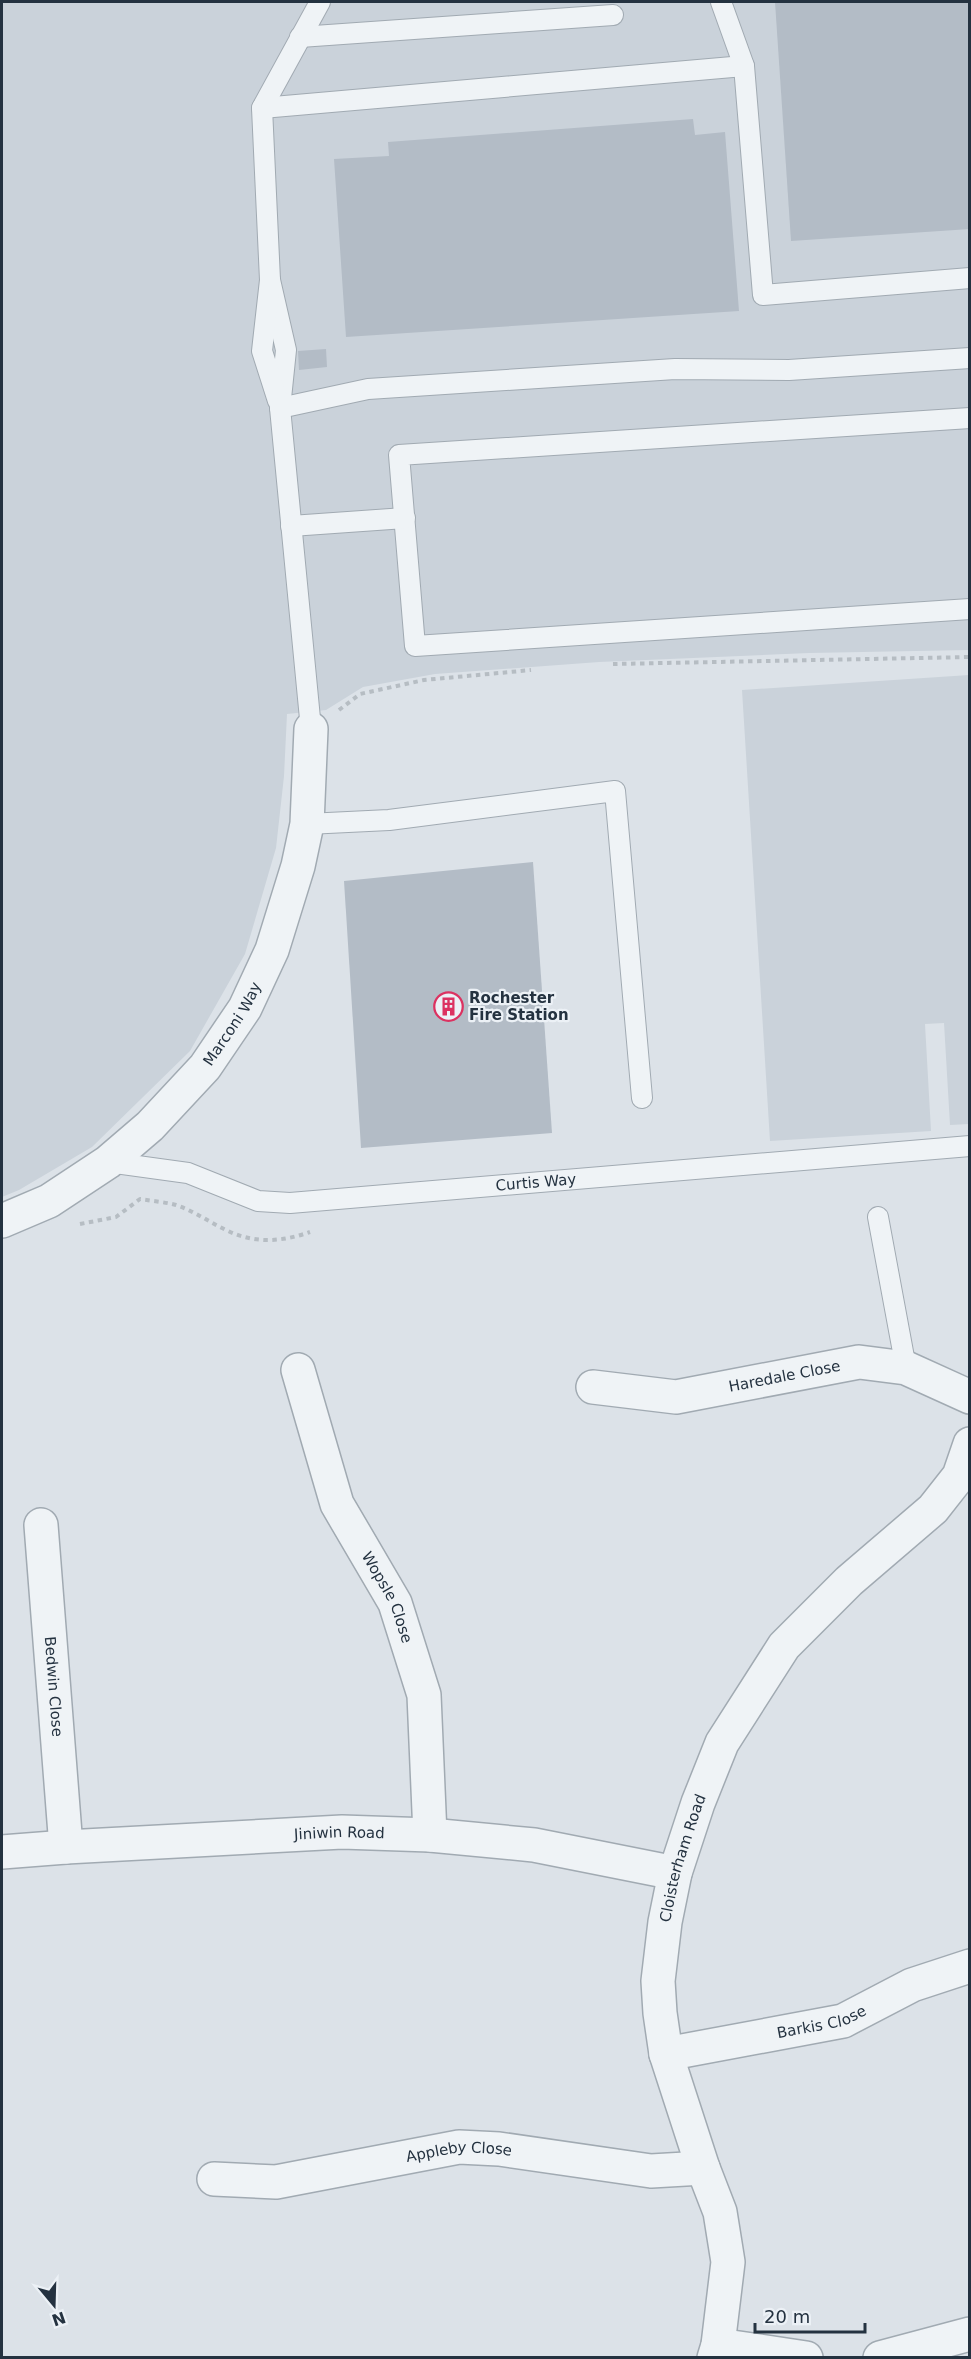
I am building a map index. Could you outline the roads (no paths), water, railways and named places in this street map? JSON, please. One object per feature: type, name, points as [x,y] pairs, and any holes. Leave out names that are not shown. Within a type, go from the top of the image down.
[{"type":"street","name":"Marconi Way","points":[[2,1221],[49,1201],[108,1161],[150,1126],[205,1067],[245,1008],[272,950],[298,866],[307,824],[311,729]]},
{"type":"street","name":"Haredale Close","points":[[593,1387],[676,1397],[859,1362],[906,1368],[969,1397]]},
{"type":"street","name":"Wopsle Close","points":[[298,1370],[337,1504],[395,1603],[424,1695],[430,1835]]},
{"type":"street","name":"Cloisterham Road","points":[[716,2351],[728,2262],[720,2212],[703,2168],[666,2054],[658,1982],[665,1922],[675,1873],[698,1803],[722,1743],[784,1646],[849,1581],[933,1509],[959,1476],[969,1444]]},
{"type":"street","name":"Bedwin Close","points":[[42,1525],[66,1847]]},
{"type":"street","name":"Jiniwin Road","points":[[2,1852],[342,1832],[430,1835],[534,1845],[675,1873]]},
{"type":"street","name":"Barkis Close","points":[[666,2054],[843,2021],[912,1985],[969,1966]]},
{"type":"street","name":"Appleby Close","points":[[214,2179],[276,2182],[459,2147],[499,2149],[651,2171],[703,2168]]},
{"type":"street","points":[[880,2358],[969,2334]]},
{"type":"street","points":[[716,2351],[806,2358]]},
{"type":"lane","points":[[311,729],[280,408],[286,350],[270,280],[261,108],[320,2]]},
{"type":"lane","points":[[721,2],[744,66],[763,295],[969,278]]},
{"type":"lane","points":[[300,37],[613,15]]},
{"type":"lane","points":[[261,108],[744,66]]},
{"type":"lane","points":[[280,408],[368,389],[675,369],[789,370],[969,358]]},
{"type":"lane","points":[[969,418],[399,455],[415,646],[969,609]]},
{"type":"lane","points":[[291,526],[405,519]]},
{"type":"lane","points":[[307,824],[388,820],[615,790],[642,1098]]},
{"type":"lane","name":"Curtis Way","points":[[108,1161],[188,1173],[258,1201],[290,1203],[969,1146]]},
{"type":"lane","points":[[878,1217],[906,1368]]},
{"type":"place","name":"Rochester Fire Station","points":[[448,1007]]}]
